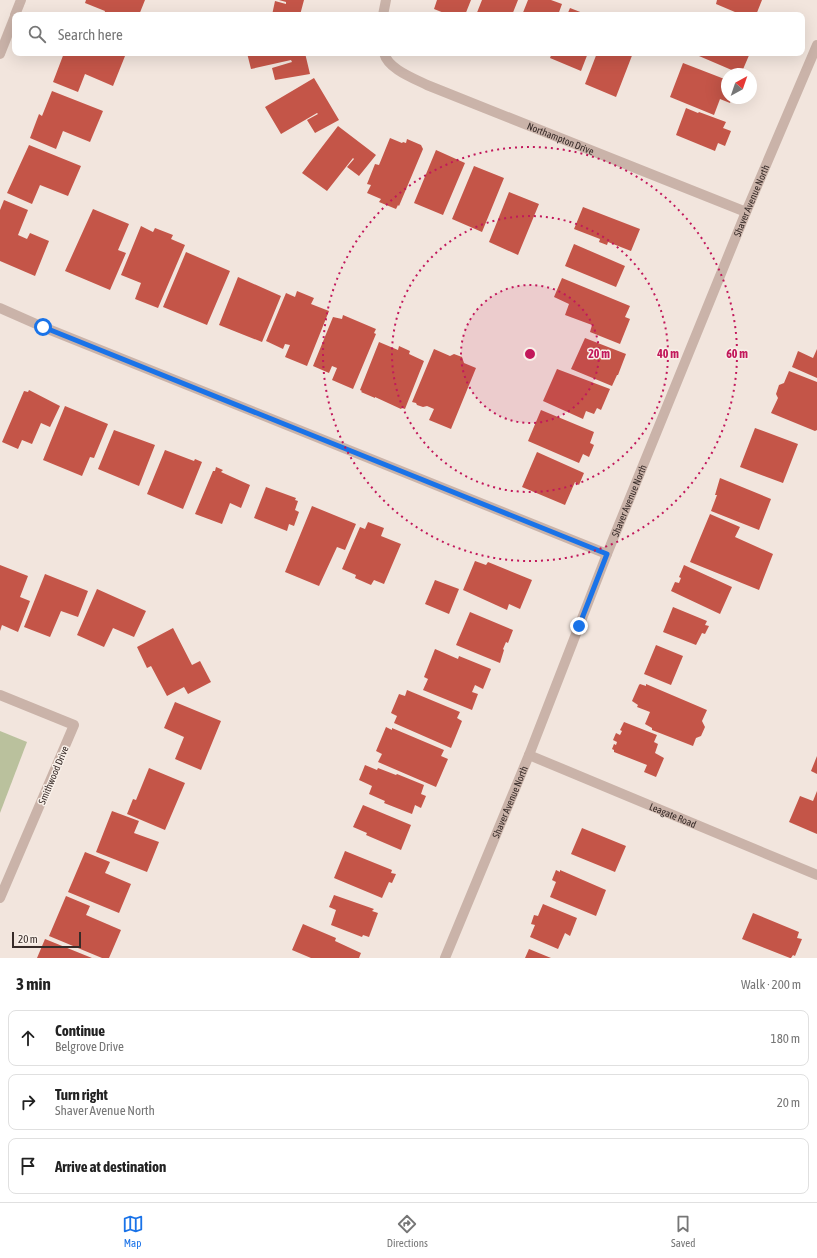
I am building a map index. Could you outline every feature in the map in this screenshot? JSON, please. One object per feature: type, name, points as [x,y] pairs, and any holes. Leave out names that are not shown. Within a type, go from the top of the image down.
[{"type":"street","points":[[16,12],[21,0]]},
{"type":"street","points":[[384,12],[386,0]]},
{"type":"street","points":[[0,54],[12,23]]},
{"type":"street","name":"Shaver Avenue North","points":[[445,958],[529,755],[607,554],[746,212],[817,45]]},
{"type":"street","name":"Northampton Drive","points":[[385,56],[386,59],[401,72],[427,85],[746,212]]},
{"type":"street","points":[[0,308],[65,336],[607,554]]},
{"type":"street","name":"Smithwood Drive","points":[[0,695],[74,725],[0,898]]},
{"type":"street","name":"Leagate Road","points":[[529,755],[817,875]]},
{"type":"green space","points":[[0,731],[27,742],[0,813]]},
{"type":"building","points":[[86,0],[145,0],[140,12],[105,12],[85,3]]},
{"type":"building","points":[[279,0],[304,0],[301,12],[273,12],[275,1],[286,4],[286,2]]},
{"type":"building","points":[[437,0],[471,0],[466,12],[442,12],[434,9]]},
{"type":"building","points":[[482,0],[518,0],[513,12],[477,12]]},
{"type":"building","points":[[528,0],[551,0],[562,4],[559,12],[523,12]]},
{"type":"building","points":[[717,0],[762,0],[757,12],[735,12],[716,4]]},
{"type":"building","points":[[570,8],[580,12],[568,12]]},
{"type":"building","points":[[63,56],[125,56],[113,86],[85,74],[78,92],[53,82]]},
{"type":"building","points":[[248,56],[306,56],[310,74],[275,80],[272,68],[292,62],[291,60],[251,69]]},
{"type":"building","points":[[551,56],[587,56],[581,71],[550,58]]},
{"type":"building","points":[[596,56],[632,56],[616,97],[585,84]]},
{"type":"building","points":[[699,56],[749,56],[744,68],[727,68]]},
{"type":"building","points":[[683,63],[721,78],[721,99],[714,115],[670,97]]},
{"type":"building","points":[[314,78],[339,120],[315,133],[307,120],[318,114],[317,113],[281,134],[265,107]]},
{"type":"building","points":[[52,91],[103,111],[90,142],[63,131],[56,149],[30,138],[39,114],[42,116]]},
{"type":"building","points":[[686,108],[726,122],[723,128],[731,131],[725,146],[718,143],[715,151],[676,135]]},
{"type":"building","points":[[338,126],[376,155],[359,176],[347,167],[354,159],[353,158],[327,191],[302,173]]},
{"type":"building","points":[[390,138],[402,143],[406,143],[407,139],[421,145],[423,149],[399,206],[398,205],[396,209],[379,202],[381,199],[367,193],[371,185],[367,184],[375,164],[379,165]]},
{"type":"building","points":[[29,145],[81,166],[68,196],[40,185],[32,204],[7,193]]},
{"type":"building","points":[[436,150],[465,163],[443,215],[414,203]]},
{"type":"building","points":[[474,166],[504,178],[482,232],[452,219]]},
{"type":"building","points":[[509,192],[539,204],[518,255],[489,242]]},
{"type":"building","points":[[4,200],[28,210],[18,235],[27,239],[30,233],[49,241],[35,276],[0,261],[0,210]]},
{"type":"building","points":[[583,207],[640,229],[631,251],[608,242],[607,245],[599,242],[600,239],[574,229]]},
{"type":"building","points":[[93,209],[129,224],[118,250],[126,253],[110,290],[65,271]]},
{"type":"building","points":[[141,226],[153,232],[155,228],[173,235],[171,239],[185,245],[158,308],[135,299],[141,283],[121,275]]},
{"type":"building","points":[[574,244],[625,266],[616,287],[565,266]]},
{"type":"building","points":[[186,252],[230,271],[207,325],[163,307]]},
{"type":"building","points":[[238,277],[281,296],[262,342],[219,325]]},
{"type":"building","points":[[562,278],[630,306],[625,317],[630,319],[620,344],[590,332],[592,325],[565,315],[569,304],[554,297]]},
{"type":"building","points":[[297,291],[314,298],[311,304],[329,311],[307,366],[285,357],[290,345],[285,344],[283,349],[266,341],[286,293],[295,297]]},
{"type":"building","points":[[343,315],[376,329],[374,333],[376,334],[353,389],[332,380],[337,368],[332,366],[329,373],[313,366],[333,317],[342,319]]},
{"type":"building","points":[[585,338],[626,354],[612,386],[571,369]]},
{"type":"building","points":[[379,342],[398,350],[399,346],[410,351],[409,354],[424,361],[405,409],[401,409],[361,392],[362,391],[360,390]]},
{"type":"building","points":[[434,349],[450,356],[454,354],[462,357],[464,363],[476,368],[451,429],[429,420],[434,409],[427,406],[423,407],[412,402]]},
{"type":"building","points":[[817,349],[817,378],[792,367],[798,351],[813,358]]},
{"type":"building","points":[[557,369],[610,389],[601,410],[597,408],[594,414],[586,411],[583,419],[543,401]]},
{"type":"building","points":[[789,371],[817,382],[817,430],[815,431],[771,413],[778,398],[776,394],[779,385],[784,383]]},
{"type":"building","points":[[29,390],[60,406],[50,427],[41,423],[32,444],[22,440],[18,449],[2,442],[24,391],[28,392]]},
{"type":"building","points":[[65,406],[108,424],[94,458],[90,457],[82,476],[43,460]]},
{"type":"building","points":[[541,410],[594,432],[590,443],[594,445],[589,457],[583,454],[579,463],[528,441]]},
{"type":"building","points":[[755,428],[798,444],[783,483],[740,467]]},
{"type":"building","points":[[114,430],[155,445],[139,486],[98,469]]},
{"type":"building","points":[[165,450],[194,461],[195,459],[202,462],[183,509],[147,494]]},
{"type":"building","points":[[537,452],[584,473],[579,485],[575,482],[565,505],[522,487]]},
{"type":"building","points":[[216,467],[223,470],[221,472],[250,485],[241,508],[230,503],[222,524],[195,514]]},
{"type":"building","points":[[720,478],[771,499],[759,530],[711,511],[717,495],[715,495]]},
{"type":"building","points":[[266,487],[296,498],[295,500],[298,501],[295,510],[299,512],[294,526],[289,524],[287,531],[254,518]]},
{"type":"building","points":[[312,506],[356,524],[345,550],[337,547],[319,586],[285,572]]},
{"type":"building","points":[[710,514],[740,527],[735,537],[773,554],[759,590],[690,562]]},
{"type":"building","points":[[368,522],[384,528],[381,536],[401,544],[384,584],[374,580],[371,585],[355,578],[356,575],[342,569],[360,527],[365,529]]},
{"type":"building","points":[[475,561],[486,565],[488,562],[532,580],[520,609],[509,604],[507,610],[463,590]]},
{"type":"building","points":[[0,565],[28,576],[20,597],[30,601],[18,632],[2,625],[0,631]]},
{"type":"building","points":[[684,565],[732,587],[720,614],[671,591],[675,582],[679,583],[681,578],[679,577]]},
{"type":"building","points":[[45,574],[88,591],[78,617],[61,611],[50,637],[24,627]]},
{"type":"building","points":[[435,580],[459,589],[449,614],[425,604]]},
{"type":"building","points":[[97,589],[146,611],[134,637],[113,628],[104,647],[77,635]]},
{"type":"building","points":[[673,607],[707,621],[705,625],[709,626],[705,634],[702,633],[696,645],[663,632]]},
{"type":"building","points":[[470,612],[513,630],[508,643],[506,642],[503,649],[500,663],[456,645]]},
{"type":"building","points":[[173,628],[192,665],[200,661],[211,682],[188,694],[184,687],[167,696],[151,666],[147,668],[137,647]]},
{"type":"building","points":[[656,645],[683,656],[671,685],[644,674]]},
{"type":"building","points":[[435,649],[458,659],[459,656],[491,669],[483,689],[475,685],[472,692],[478,694],[472,710],[423,690],[428,679],[424,677]]},
{"type":"building","points":[[640,684],[646,686],[646,684],[707,710],[702,721],[705,727],[701,736],[696,738],[693,746],[652,730],[652,728],[645,724],[650,712],[637,707],[638,705],[632,701]]},
{"type":"building","points":[[407,690],[460,712],[457,718],[462,721],[451,748],[394,723],[397,716],[391,713],[399,694],[405,696]]},
{"type":"building","points":[[175,702],[221,721],[201,770],[175,759],[184,737],[164,728]]},
{"type":"building","points":[[624,722],[657,735],[654,742],[658,744],[655,753],[664,758],[656,777],[644,772],[647,765],[614,752],[612,749],[614,744],[616,745],[617,742],[613,740],[616,733],[620,735],[622,731],[620,730]]},
{"type":"building","points":[[386,727],[392,730],[392,728],[444,750],[441,756],[448,759],[436,787],[378,762],[382,754],[376,751]]},
{"type":"building","points":[[817,756],[817,774],[811,771]]},
{"type":"building","points":[[365,765],[377,770],[378,768],[396,775],[397,774],[424,785],[421,794],[426,796],[421,808],[415,805],[412,814],[384,803],[385,801],[369,794],[372,786],[359,780]]},
{"type":"building","points":[[149,768],[185,783],[165,830],[127,814],[133,799],[136,800]]},
{"type":"building","points":[[817,791],[817,834],[789,822],[800,796],[813,801]]},
{"type":"building","points":[[363,805],[411,825],[401,850],[366,835],[367,833],[353,827]]},
{"type":"building","points":[[112,811],[139,821],[134,833],[159,842],[147,872],[96,852]]},
{"type":"building","points":[[582,828],[626,846],[615,872],[571,854]]},
{"type":"building","points":[[345,851],[392,870],[391,873],[396,874],[392,883],[389,882],[382,898],[334,878]]},
{"type":"building","points":[[85,852],[110,862],[105,873],[131,884],[119,913],[68,892]]},
{"type":"building","points":[[556,870],[560,872],[560,870],[606,890],[596,916],[550,897],[556,882],[552,880]]},
{"type":"building","points":[[334,895],[374,909],[372,911],[378,913],[369,937],[363,935],[362,937],[331,925],[336,910],[329,907]]},
{"type":"building","points":[[66,896],[90,906],[86,915],[121,930],[109,958],[102,958],[49,936]]},
{"type":"building","points":[[543,904],[577,918],[570,936],[565,933],[558,949],[530,937],[535,925],[531,924],[534,915],[538,916]]},
{"type":"building","points":[[753,913],[799,932],[797,938],[802,939],[795,956],[793,955],[790,958],[742,939]]},
{"type":"building","points":[[303,924],[336,938],[335,941],[361,953],[359,958],[311,958],[292,950]]},
{"type":"building","points":[[45,939],[92,958],[37,958]]},
{"type":"building","points":[[529,949],[551,958],[525,958]]},
{"type":"route","points":[[43,327],[607,554],[579,626]]}]
